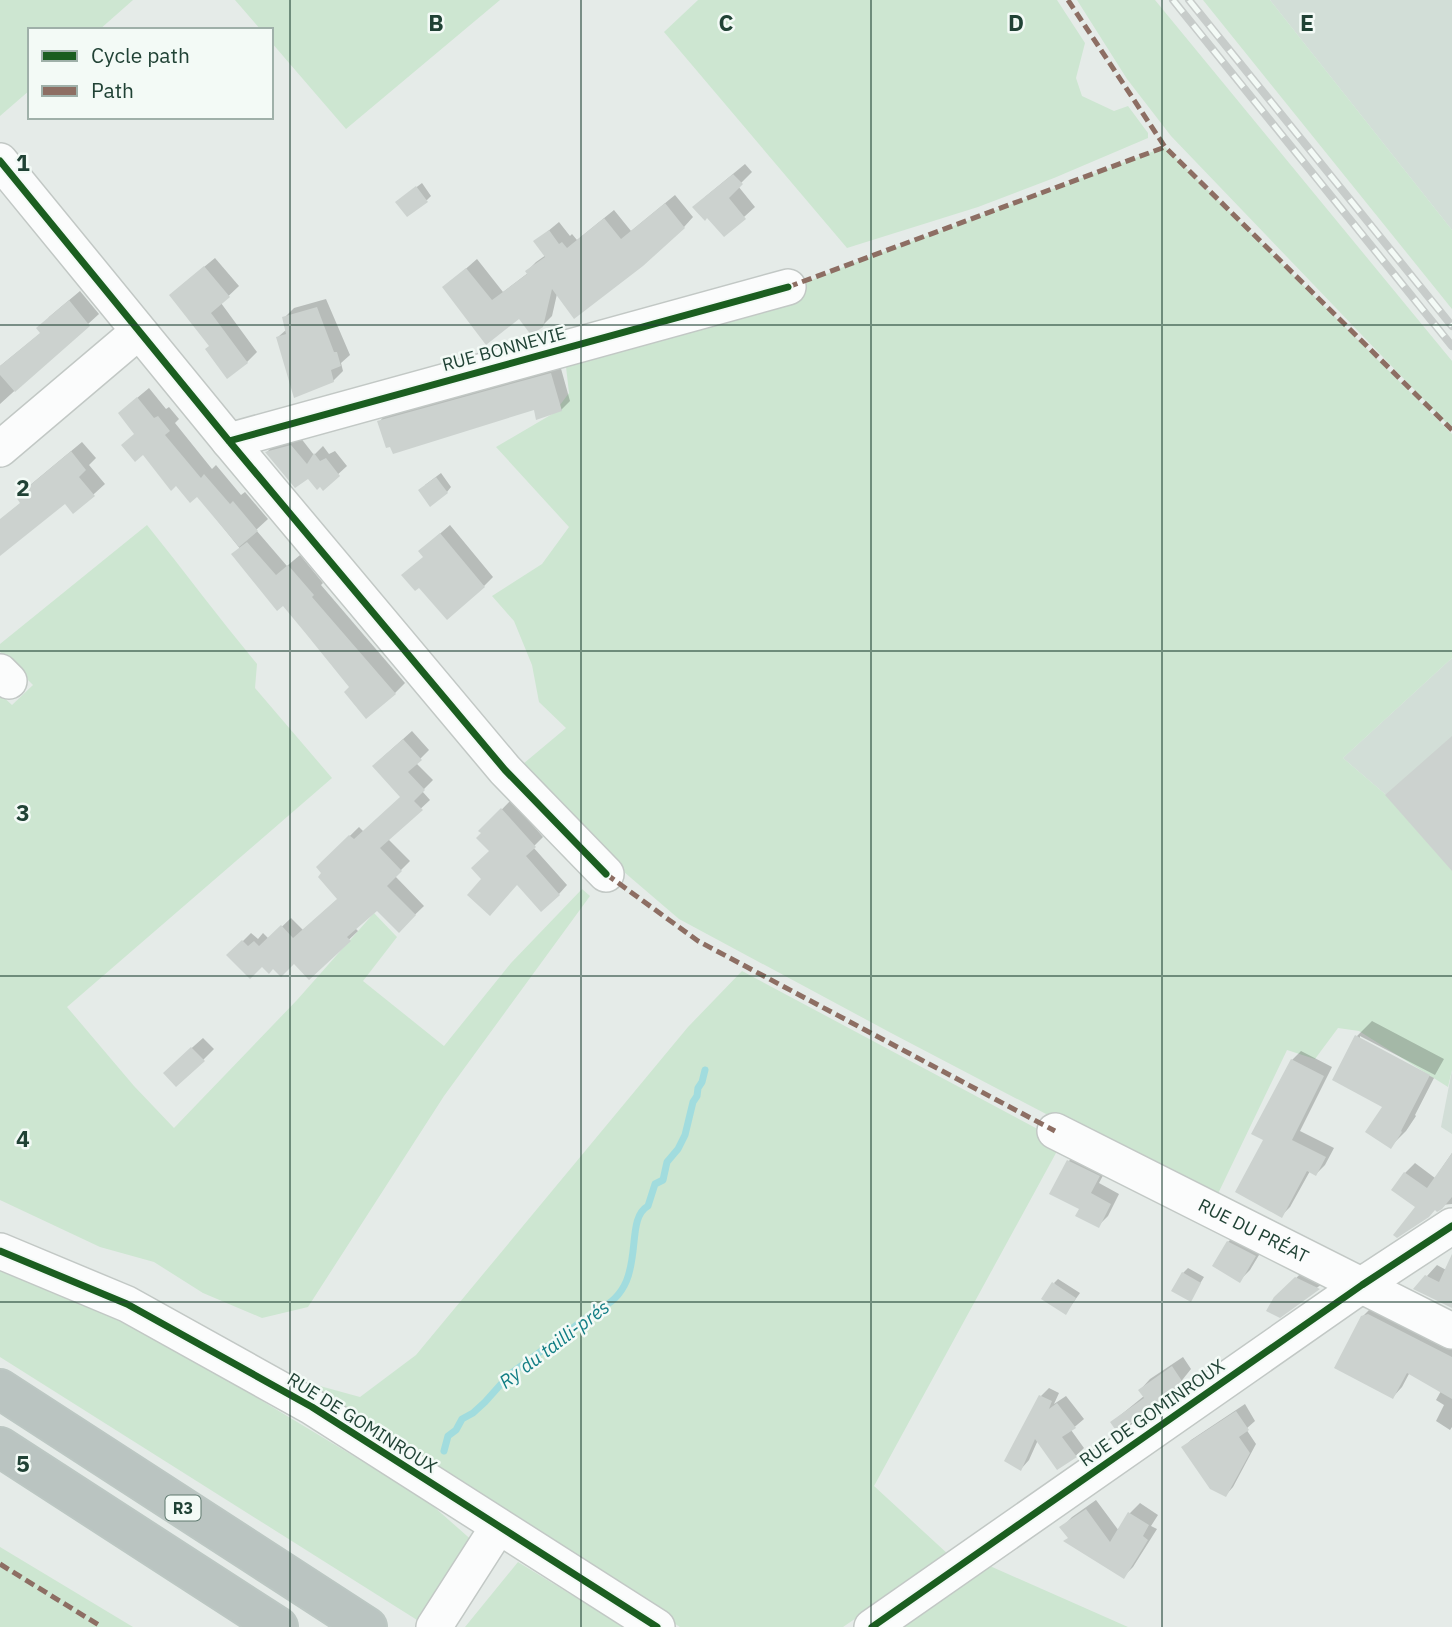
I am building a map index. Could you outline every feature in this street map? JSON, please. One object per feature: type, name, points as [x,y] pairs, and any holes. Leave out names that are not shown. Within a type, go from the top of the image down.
[{"type":"highway","name":"R3","points":[[0,1390],[367,1627]]},
{"type":"highway","points":[[0,1447],[278,1627]]},
{"type":"street","points":[[0,161],[229,442],[505,770],[606,874]]},
{"type":"street","name":"RUE BONNEVIE","points":[[229,442],[788,287]]},
{"type":"street","points":[[0,449],[138,331]]},
{"type":"street","name":"RUE DU PRÉAT","points":[[1055,1131],[1452,1331]]},
{"type":"street","name":"RUE DE GOMINROUX","points":[[872,1627],[1362,1285],[1452,1226]]},
{"type":"street","name":"RUE DE GOMINROUX","points":[[0,1251],[127,1304],[312,1407],[657,1627]]},
{"type":"street","points":[[434,1627],[498,1527]]},
{"type":"shaded area","points":[[1270,0],[1452,0],[1452,230]]},
{"type":"shaded area","points":[[1452,658],[1452,870],[1385,794],[1343,758]]},
{"type":"shaded area","points":[[1452,1070],[1452,1134],[1441,1127]]},
{"type":"green space","points":[[0,0],[133,0],[101,28],[28,28],[28,92],[0,116]]},
{"type":"green space","points":[[235,0],[500,0],[346,129],[273,44],[273,28],[259,28]]},
{"type":"green space","points":[[698,0],[1057,0],[1085,43],[1076,78],[1082,96],[1114,111],[1128,106],[1148,133],[1148,138],[978,207],[847,248],[664,32]]},
{"type":"green space","points":[[1077,0],[1155,0],[1452,361],[1452,429],[1171,136],[1127,79]]},
{"type":"green space","points":[[1203,0],[1270,0],[1452,230],[1452,309]]},
{"type":"green space","points":[[1165,147],[1452,434],[1452,658],[1343,758],[1385,794],[1452,870],[1452,1070],[1448,1087],[1359,1031],[1338,1028],[1315,1059],[1287,1050],[1214,1202],[679,919],[603,854],[523,764],[566,728],[539,702],[532,665],[514,621],[492,596],[542,564],[569,527],[496,447],[554,413],[569,393],[564,349],[733,312],[851,264]]},
{"type":"green space","points":[[147,525],[257,664],[255,688],[332,778],[67,1007],[134,1086],[174,1128],[297,1000],[374,913],[397,937],[363,981],[444,1046],[511,963],[582,889],[590,896],[444,1096],[308,1307],[262,1318],[203,1293],[154,1262],[100,1247],[0,1200],[0,694],[12,705],[33,685],[0,652],[0,644]]},
{"type":"green space","points":[[742,971],[1062,1142],[874,1486],[949,1555],[843,1627],[680,1627],[298,1380],[360,1397],[416,1355],[688,1027]]},
{"type":"green space","points":[[0,1268],[148,1332],[425,1499],[483,1550],[425,1625],[0,1357]]},
{"type":"green space","points":[[0,1547],[133,1627],[0,1627]]},
{"type":"green space","points":[[518,1562],[624,1627],[465,1627]]},
{"type":"green space","points":[[990,1566],[1128,1627],[894,1627]]},
{"type":"building","points":[[733,174],[743,184],[729,198],[746,219],[724,237],[707,218],[705,221],[692,207]]},
{"type":"building","points":[[416,186],[428,202],[407,217],[395,202]]},
{"type":"building","points":[[665,203],[685,228],[643,266],[574,319],[552,289],[543,327],[531,335],[519,319],[486,345],[442,287],[466,268],[492,300],[545,257],[533,241],[549,230],[559,244],[562,242],[567,248],[604,218],[621,239]]},
{"type":"building","points":[[204,266],[230,297],[211,313],[248,363],[227,379],[205,349],[209,346],[169,295]]},
{"type":"building","points":[[69,300],[90,326],[15,392],[0,375],[0,366],[40,333],[36,328]]},
{"type":"building","points":[[317,307],[341,366],[331,370],[334,382],[294,398],[276,337],[286,334],[282,317]]},
{"type":"building","points":[[551,373],[562,411],[536,420],[534,410],[393,454],[390,447],[386,448],[377,421]]},
{"type":"building","points":[[137,397],[154,418],[158,416],[170,431],[165,435],[201,478],[204,474],[230,504],[233,501],[258,531],[239,547],[197,497],[190,503],[176,486],[171,491],[143,455],[135,462],[121,445],[134,434],[118,413]]},
{"type":"building","points":[[291,445],[307,464],[314,453],[320,461],[326,458],[340,476],[323,491],[320,487],[317,490],[308,479],[295,488],[265,452]]},
{"type":"building","points":[[71,451],[86,470],[79,477],[95,496],[73,514],[65,504],[0,556],[0,519],[20,503],[16,497]]},
{"type":"building","points":[[436,477],[448,493],[430,507],[418,490]]},
{"type":"building","points":[[440,533],[485,587],[447,620],[419,588],[415,591],[401,575],[423,557],[418,551]]},
{"type":"building","points":[[247,542],[276,575],[288,565],[314,595],[312,597],[396,694],[366,719],[344,692],[349,687],[307,635],[283,606],[277,611],[231,554]]},
{"type":"building","points":[[1452,736],[1452,871],[1385,795]]},
{"type":"building","points":[[403,739],[422,760],[408,772],[425,790],[414,801],[423,810],[380,848],[402,871],[387,886],[416,915],[399,933],[377,911],[347,937],[351,941],[309,980],[294,964],[281,977],[273,969],[269,974],[262,967],[250,979],[226,955],[242,940],[248,946],[254,941],[259,946],[281,925],[293,938],[337,899],[318,877],[321,873],[316,867],[349,835],[354,839],[400,797],[372,766]]},
{"type":"building","points":[[501,808],[536,847],[526,856],[560,895],[541,912],[517,885],[490,916],[467,895],[481,879],[471,868],[489,851],[476,838],[481,833],[478,831]]},
{"type":"building","points":[[1355,1035],[1430,1075],[1391,1149],[1365,1132],[1382,1107],[1332,1080]]},
{"type":"building","points":[[191,1047],[205,1061],[176,1087],[163,1073]]},
{"type":"building","points":[[1291,1059],[1324,1076],[1292,1140],[1326,1157],[1316,1176],[1307,1171],[1282,1218],[1235,1192],[1263,1140],[1251,1134]]},
{"type":"building","points":[[1452,1153],[1452,1197],[1442,1209],[1437,1212],[1435,1210],[1397,1238],[1393,1235],[1415,1207],[1391,1190],[1404,1172],[1427,1188]]},
{"type":"building","points":[[1067,1160],[1100,1176],[1091,1193],[1111,1204],[1099,1228],[1075,1216],[1079,1209],[1049,1194]]},
{"type":"building","points":[[1227,1241],[1256,1256],[1240,1283],[1212,1266]]},
{"type":"building","points":[[1452,1254],[1452,1308],[1413,1289],[1425,1275],[1439,1282]]},
{"type":"building","points":[[1182,1272],[1201,1283],[1191,1302],[1171,1291]]},
{"type":"building","points":[[1295,1277],[1320,1289],[1280,1318],[1266,1311],[1274,1297]]},
{"type":"building","points":[[1052,1282],[1076,1298],[1066,1315],[1041,1299]]},
{"type":"building","points":[[1368,1314],[1452,1357],[1452,1399],[1407,1373],[1393,1399],[1334,1368],[1361,1316]]},
{"type":"building","points":[[1172,1366],[1182,1381],[1176,1390],[1117,1432],[1110,1422],[1144,1398],[1138,1390]]},
{"type":"building","points":[[1039,1395],[1052,1401],[1049,1409],[1057,1403],[1076,1428],[1062,1437],[1077,1457],[1057,1470],[1035,1439],[1021,1471],[1004,1461]]},
{"type":"building","points":[[1236,1411],[1249,1430],[1239,1437],[1250,1453],[1226,1497],[1210,1489],[1181,1447]]},
{"type":"building","points":[[1086,1509],[1110,1542],[1128,1512],[1149,1525],[1143,1536],[1148,1540],[1124,1579],[1063,1541],[1068,1538],[1059,1527]]},
{"type":"waterway","name":"Ry du tailli-prés","points":[[444,1451],[448,1436],[456,1430],[462,1419],[485,1402],[510,1374],[614,1300],[624,1286],[630,1271],[640,1214],[648,1206],[655,1184],[663,1180],[667,1162],[685,1135],[705,1070]]},
{"type":"railway","points":[[1173,0],[1452,346]]},
{"type":"railway","points":[[1189,0],[1452,326]]},
{"type":"marked path","points":[[1068,0],[1165,147],[1452,430]]},
{"type":"marked path","points":[[788,287],[1165,147]]},
{"type":"marked path","points":[[606,874],[698,941],[1055,1131]]},
{"type":"marked path","points":[[0,1564],[102,1627]]},
{"type":"cycle path","points":[[0,161],[229,441],[505,770],[606,874]]},
{"type":"cycle path","points":[[229,441],[788,287]]},
{"type":"cycle path","points":[[872,1627],[1362,1285],[1452,1226]]},
{"type":"cycle path","points":[[0,1251],[127,1304],[312,1407],[657,1627]]}]
